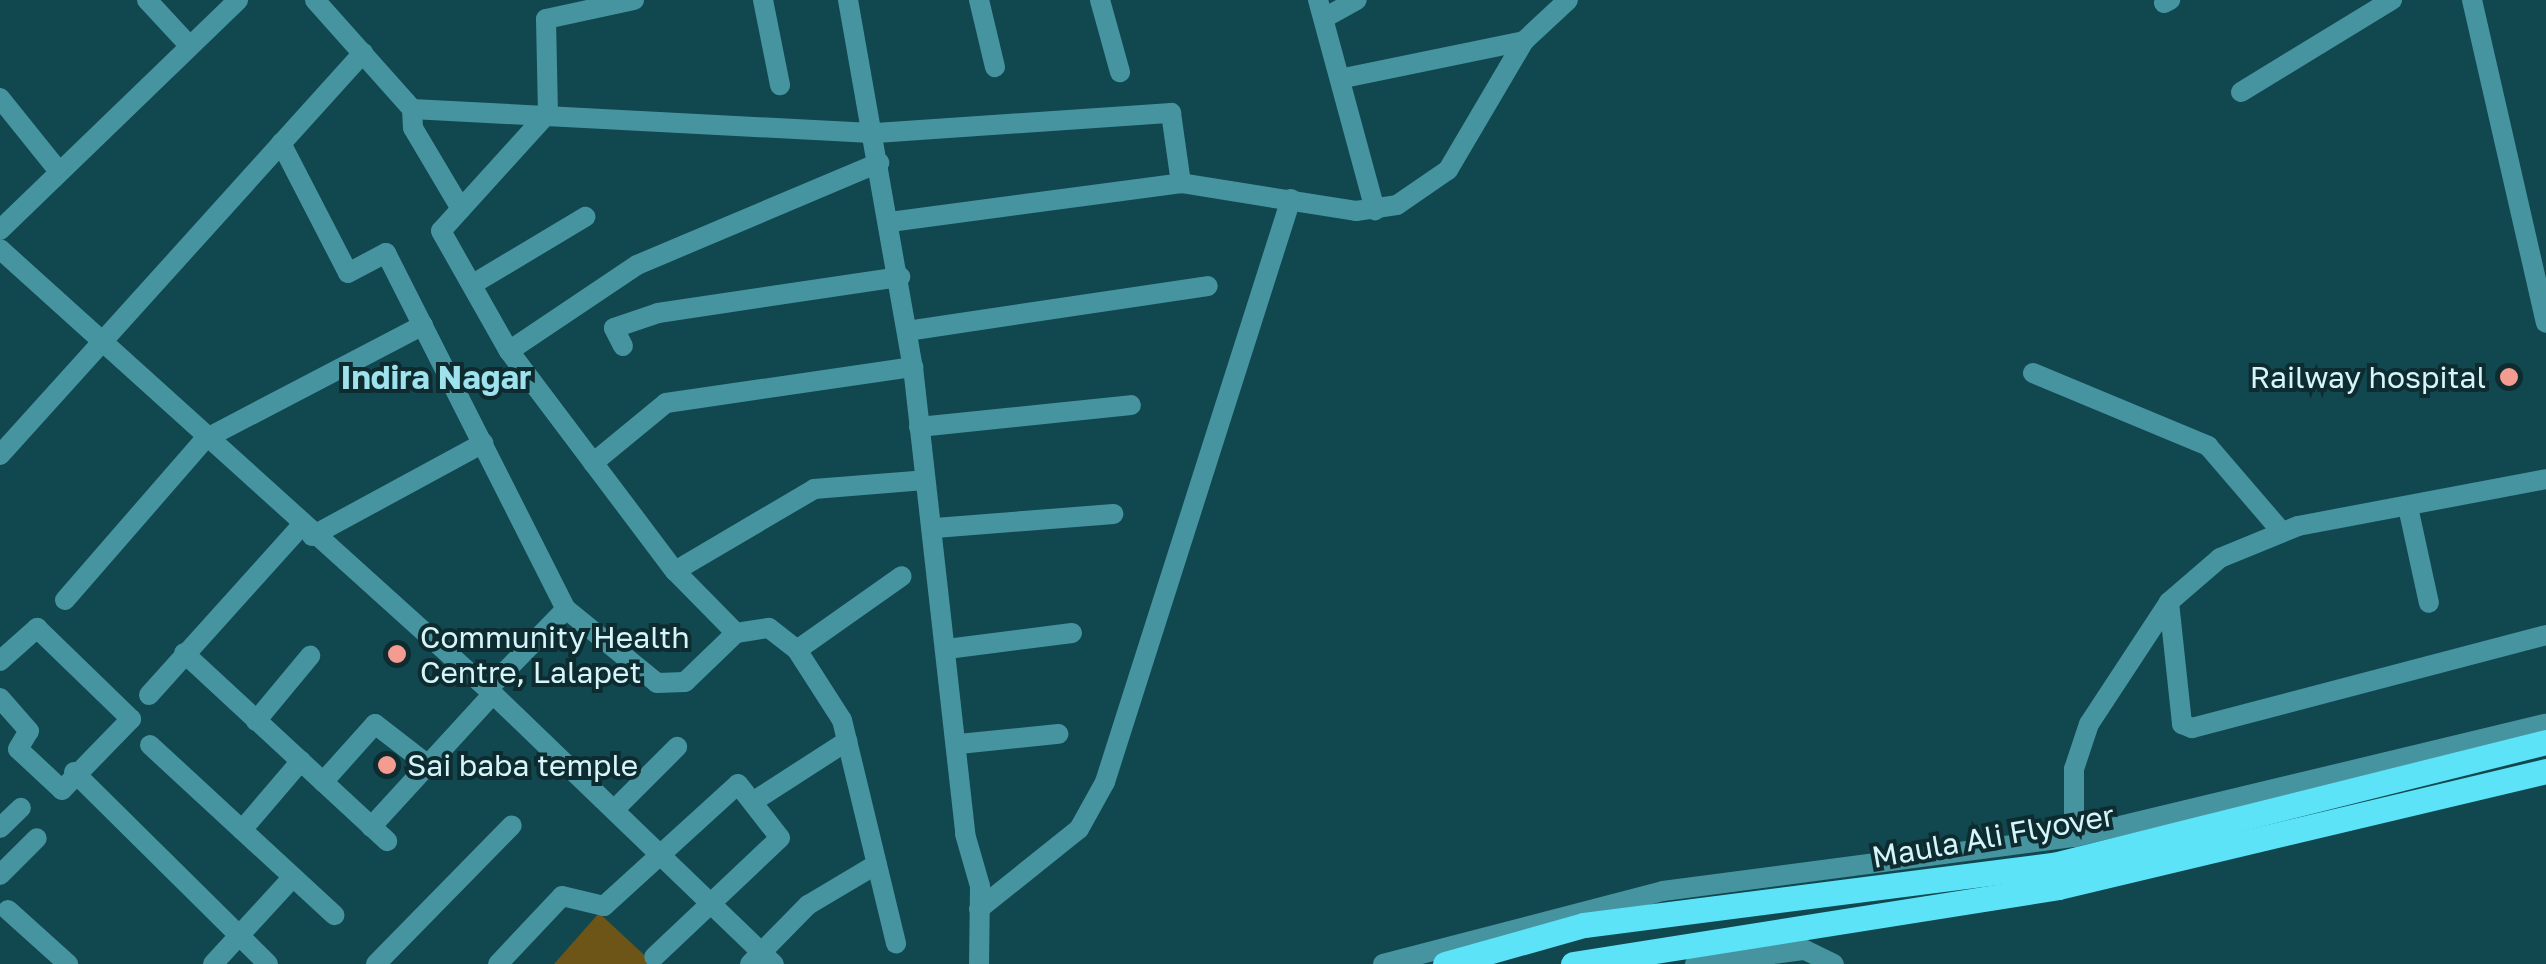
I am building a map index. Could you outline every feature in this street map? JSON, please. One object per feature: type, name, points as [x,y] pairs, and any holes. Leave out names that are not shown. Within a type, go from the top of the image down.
[{"type":"main road","name":"Maula Ali Flyover","points":[[1445,964],[1584,925],[2054,864],[2546,742]]},
{"type":"main road","name":"Maula Ali Flyover","points":[[1573,964],[2058,888],[2546,771]]},
{"type":"street","points":[[147,0],[188,44]]},
{"type":"street","points":[[0,230],[57,169],[238,0]]},
{"type":"street","points":[[315,0],[412,109],[461,209]]},
{"type":"street","points":[[634,0],[546,19],[548,112],[441,231],[509,351],[675,571],[736,634]]},
{"type":"street","points":[[763,0],[780,84]]},
{"type":"street","points":[[848,0],[900,277],[925,480],[935,528],[971,850],[980,886],[979,964]]},
{"type":"street","points":[[980,0],[995,67]]},
{"type":"street","points":[[1100,0],[1120,72]]},
{"type":"street","points":[[1357,0],[1322,8],[1344,78],[1375,210]]},
{"type":"street","points":[[890,222],[1180,183],[1216,182],[1260,188],[1291,199],[1375,210],[1440,178],[1524,41],[1568,0]]},
{"type":"street","points":[[2241,92],[2392,0]]},
{"type":"street","points":[[2472,0],[2546,323]]},
{"type":"street","points":[[1344,78],[1524,41]]},
{"type":"street","points":[[0,455],[363,54]]},
{"type":"street","points":[[0,98],[57,169]]},
{"type":"street","points":[[412,109],[548,112],[876,133],[1171,113],[1180,183]]},
{"type":"street","points":[[281,143],[348,272],[386,252],[566,609],[657,683],[685,682],[736,634],[769,628],[797,650],[847,741],[896,944]]},
{"type":"street","points":[[509,351],[638,264],[879,163]]},
{"type":"street","points":[[979,909],[1079,829],[1105,782],[1291,199]]},
{"type":"street","points":[[472,284],[585,217]]},
{"type":"street","points":[[0,249],[307,531],[490,691],[660,853],[762,960],[808,904],[877,864]]},
{"type":"street","points":[[623,346],[614,328],[658,313],[900,277]]},
{"type":"street","points":[[907,331],[1208,286]]},
{"type":"street","points":[[65,600],[205,438],[423,325]]},
{"type":"street","points":[[593,463],[666,403],[913,367]]},
{"type":"street","points":[[2033,374],[2208,446],[2281,531]]},
{"type":"street","points":[[919,427],[1131,405]]},
{"type":"street","points":[[149,696],[184,653],[307,531],[482,443]]},
{"type":"street","points":[[2074,837],[2077,751],[2169,602],[2220,558],[2281,531],[2546,478]]},
{"type":"street","points":[[675,571],[814,489],[925,480]]},
{"type":"street","points":[[2408,507],[2428,602]]},
{"type":"street","points":[[935,528],[1113,514]]},
{"type":"street","points":[[797,650],[902,576]]},
{"type":"street","points":[[2169,602],[2182,724],[2192,728],[2546,635]]},
{"type":"street","points":[[371,827],[566,609]]},
{"type":"street","points":[[0,661],[37,628],[130,717],[76,774],[56,788],[18,749],[29,731],[0,698]]},
{"type":"street","points":[[946,650],[1072,634]]},
{"type":"street","points":[[184,653],[387,842]]},
{"type":"street","points":[[256,721],[310,656]]},
{"type":"street","points":[[323,782],[376,724],[428,764]]},
{"type":"street","points":[[1384,964],[1663,890],[2074,837],[2546,724]]},
{"type":"street","points":[[959,744],[1058,734]]},
{"type":"street","points":[[754,801],[847,741]]},
{"type":"street","points":[[150,745],[334,914]]},
{"type":"street","points":[[615,809],[677,747]]},
{"type":"street","points":[[242,830],[301,761]]},
{"type":"street","points":[[76,774],[268,964]]},
{"type":"street","points":[[498,964],[562,896],[604,906],[732,784],[754,801],[780,838],[654,957]]},
{"type":"street","points":[[0,828],[21,808]]},
{"type":"street","points":[[376,964],[512,825]]},
{"type":"street","points":[[0,875],[37,838]]},
{"type":"street","points":[[213,964],[293,876]]},
{"type":"street","points":[[8,910],[68,964]]},
{"type":"street","points":[[1695,964],[1750,961],[1805,950],[1834,964]]},
{"type":"shaded area","points":[[599,913],[654,964],[554,964]]},
{"type":"place","name":"Railway hospital","points":[[2509,377]]},
{"type":"place","name":"Community Health Centre, Lalapet","points":[[397,654]]},
{"type":"place","name":"Sai baba temple","points":[[387,765]]},
{"type":"district","name":"Indira Nagar","points":[[436,377]]}]
